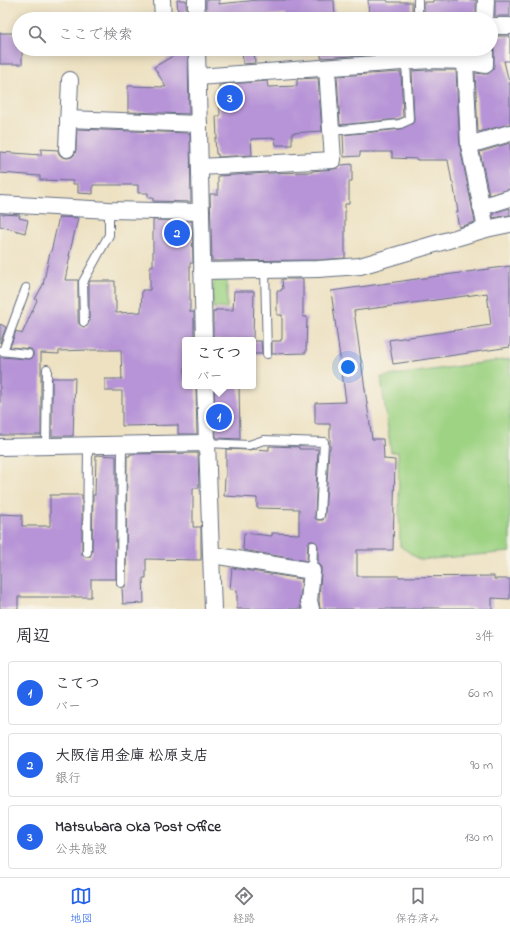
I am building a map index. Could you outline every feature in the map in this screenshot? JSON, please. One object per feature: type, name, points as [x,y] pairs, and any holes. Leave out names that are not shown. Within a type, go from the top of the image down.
[{"type":"street","points":[[162,0],[163,12]]},
{"type":"street","points":[[196,0],[196,12]]},
{"type":"street","points":[[485,12],[486,0]]},
{"type":"street","points":[[498,26],[510,26]]},
{"type":"street","points":[[197,56],[204,337]]},
{"type":"street","points":[[198,77],[429,60],[465,61],[485,65],[485,56]]},
{"type":"street","points":[[465,61],[469,145],[486,229]]},
{"type":"street","points":[[200,166],[333,160],[327,68]]},
{"type":"street","points":[[66,149],[70,80]]},
{"type":"street","points":[[68,120],[199,124]]},
{"type":"street","points":[[469,145],[510,133]]},
{"type":"street","points":[[481,207],[510,198]]},
{"type":"street","points":[[0,204],[109,210],[201,212]]},
{"type":"street","points":[[202,271],[318,269],[360,266],[486,229],[510,224]]},
{"type":"street","points":[[205,389],[213,609]]},
{"type":"street","points":[[0,447],[122,444],[206,444]]},
{"type":"street","points":[[212,555],[312,571],[309,601],[311,609]]},
{"type":"lane","points":[[418,0],[418,12]]},
{"type":"lane","points":[[331,131],[400,124],[409,120],[406,62]]},
{"type":"lane","points":[[84,322],[83,282],[109,235],[109,210]]},
{"type":"lane","points":[[265,270],[267,354]]},
{"type":"lane","points":[[26,288],[1,351],[28,354]]},
{"type":"lane","points":[[46,369],[46,446]]},
{"type":"lane","points":[[206,444],[249,445],[264,440],[324,442],[320,516]]},
{"type":"lane","points":[[121,583],[122,444]]},
{"type":"lane","points":[[87,552],[88,445]]},
{"type":"lane","points":[[312,571],[313,546]]},
{"type":"green space","points":[[219,276],[227,276],[227,308],[213,308],[213,284]]},
{"type":"green space","points":[[510,359],[510,552],[420,560],[400,546],[398,452],[391,452],[381,377]]},
{"type":"building","points":[[177,0],[186,0],[186,12],[178,12]]},
{"type":"building","points":[[206,0],[219,0],[219,4],[257,0],[334,0],[335,12],[206,12]]},
{"type":"building","points":[[368,0],[412,2],[412,12],[369,12]]},
{"type":"building","points":[[433,0],[476,0],[476,12],[424,12],[424,2],[433,2]]},
{"type":"building","points":[[495,0],[510,0],[510,16],[498,16],[498,12],[495,12]]},
{"type":"building","points":[[0,33],[12,33],[12,56],[22,56],[22,64],[0,64]]},
{"type":"building","points":[[498,36],[510,36],[510,61],[504,61],[510,86],[510,124],[478,132],[475,73],[488,74],[493,70],[494,56],[498,56]]},
{"type":"building","points":[[173,56],[188,56],[189,114],[128,112],[128,86],[166,87],[154,67]]},
{"type":"building","points":[[242,56],[254,56],[255,63],[243,64]]},
{"type":"building","points":[[321,56],[352,56],[321,58]]},
{"type":"building","points":[[456,70],[460,147],[475,222],[459,227],[456,212],[458,212],[448,160],[392,158],[392,152],[360,152],[360,156],[344,157],[343,135],[401,129],[413,123],[412,71]]},
{"type":"building","points":[[401,72],[403,117],[399,119],[340,125],[337,76]]},
{"type":"building","points":[[318,78],[322,131],[292,133],[292,145],[276,145],[275,138],[251,139],[252,155],[218,157],[218,154],[216,154],[215,138],[217,138],[216,116],[220,116],[219,85],[267,81],[268,87],[297,86],[297,79]]},
{"type":"building","points":[[77,129],[190,133],[191,202],[153,201],[153,198],[148,198],[148,193],[138,193],[138,185],[93,185],[93,194],[78,193],[78,184],[73,184],[73,181],[40,180],[40,176],[0,173],[0,152],[41,155],[41,149],[58,150],[62,157],[72,157],[76,150]]},
{"type":"building","points":[[510,143],[510,189],[489,195],[480,152]]},
{"type":"building","points":[[352,164],[352,181],[349,181],[349,204],[345,204],[345,258],[318,260],[212,261],[210,194],[218,194],[218,176],[312,172],[334,169],[341,165]]},
{"type":"building","points":[[510,208],[510,215],[493,218],[493,213]]},
{"type":"building","points":[[0,214],[20,215],[19,218],[28,220],[25,233],[0,226]]},
{"type":"building","points":[[59,217],[78,218],[65,280],[78,280],[78,322],[84,327],[87,326],[89,322],[90,281],[115,281],[116,313],[141,312],[142,290],[150,290],[150,266],[153,266],[153,220],[192,221],[193,263],[190,263],[190,312],[194,312],[194,337],[182,337],[182,389],[196,389],[197,434],[178,434],[178,425],[122,426],[122,391],[105,391],[105,379],[122,379],[121,350],[88,350],[59,351],[59,354],[41,353],[41,435],[0,435],[0,357],[31,359],[33,357],[33,352],[31,349],[10,347],[16,331],[22,334],[37,300],[35,299],[43,285]]},
{"type":"building","points":[[510,266],[510,347],[393,364],[389,340],[491,325],[487,293],[354,311],[372,439],[383,439],[384,459],[395,460],[393,550],[357,550],[357,576],[494,576],[494,579],[510,579],[510,599],[492,598],[492,609],[320,609],[319,600],[321,567],[318,564],[318,546],[316,542],[310,541],[308,543],[307,561],[243,550],[244,533],[272,536],[272,533],[299,534],[299,509],[257,508],[257,498],[224,496],[226,449],[269,450],[269,446],[318,449],[315,518],[317,520],[323,520],[325,515],[330,449],[330,424],[315,424],[315,403],[346,402],[331,291]]},
{"type":"building","points":[[282,279],[303,279],[303,317],[307,317],[306,353],[272,354],[272,341],[281,341],[282,339],[282,315],[277,315],[277,291],[281,291],[281,289],[283,289]]},
{"type":"building","points":[[234,291],[254,291],[253,337],[213,337],[213,312],[215,312],[215,310],[233,310]]},
{"type":"building","points":[[0,324],[6,327],[0,343]]},
{"type":"building","points":[[256,341],[261,341],[262,354],[256,354]]},
{"type":"building","points":[[52,378],[75,378],[73,436],[52,436]]},
{"type":"building","points":[[214,389],[239,389],[240,439],[216,438]]},
{"type":"building","points":[[198,453],[199,488],[193,488],[193,527],[201,527],[201,560],[146,559],[146,578],[143,578],[144,603],[123,604],[122,588],[126,586],[127,456],[130,456],[130,454]]},
{"type":"building","points":[[96,455],[116,456],[116,579],[91,579],[91,597],[18,597],[18,609],[0,609],[0,514],[22,515],[22,526],[50,526],[50,495],[82,495],[82,555],[85,557],[90,557],[92,552],[93,495],[95,495]]},
{"type":"building","points":[[232,568],[302,579],[300,600],[301,609],[237,609],[237,590],[230,589]]},
{"type":"place","name":"Matsubara Oka Post Office","points":[[230,98]]},
{"type":"place","name":"大阪信用金庫 松原支店","points":[[177,233]]},
{"type":"place","name":"こてつ","points":[[219,417]]}]
